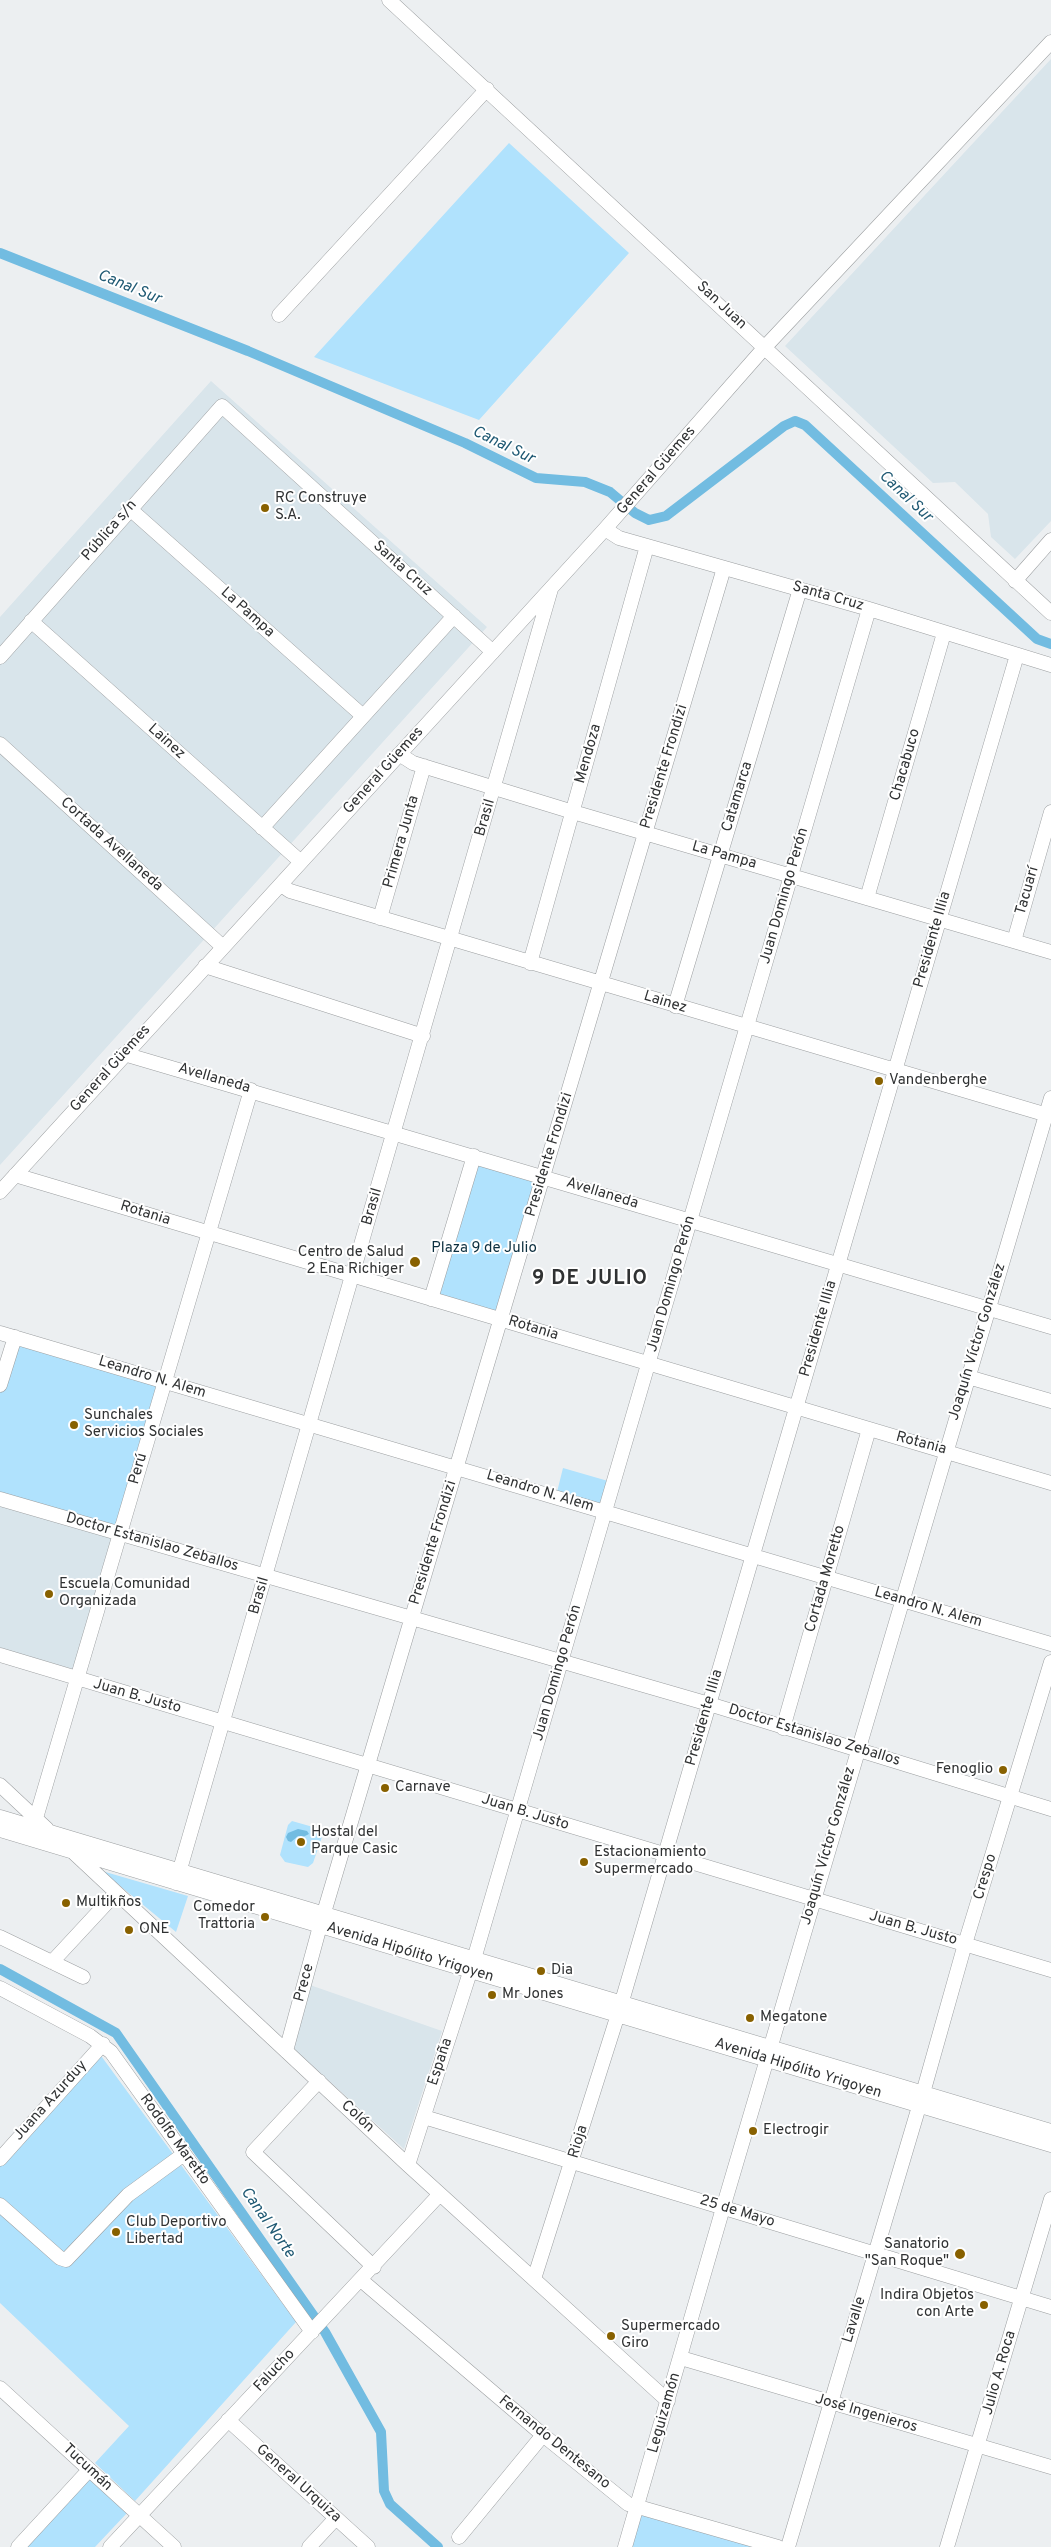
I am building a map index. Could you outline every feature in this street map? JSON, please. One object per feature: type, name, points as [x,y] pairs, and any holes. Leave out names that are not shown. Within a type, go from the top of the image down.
[{"type":"street","name":"San Juan","points":[[389,0],[488,89],[1051,613]]},
{"type":"street","name":"General Güemes","points":[[0,1192],[124,1054],[606,529],[766,347],[1051,42]]},
{"type":"street","points":[[279,315],[488,89]]},
{"type":"street","name":"Pública s/n","points":[[0,657],[222,406]]},
{"type":"street","name":"Santa Cruz","points":[[222,406],[493,652]]},
{"type":"street","name":"La Pampa","points":[[130,509],[363,716]]},
{"type":"street","name":"Santa Cruz","points":[[606,529],[619,538],[869,609],[1051,665]]},
{"type":"street","points":[[1015,581],[1051,540]]},
{"type":"street","name":"Mendoza","points":[[530,963],[648,546]]},
{"type":"street","name":"Presidente Frondizi","points":[[322,1921],[724,568]]},
{"type":"street","name":"Brasil","points":[[178,1878],[552,588]]},
{"type":"street","name":"Catamarca","points":[[675,1006],[800,589]]},
{"type":"street","name":"Juan Domingo Perón","points":[[472,1965],[869,609]]},
{"type":"street","points":[[262,828],[454,616]]},
{"type":"street","name":"Lainez","points":[[31,621],[301,862]]},
{"type":"street","name":"Chacabuco","points":[[868,898],[944,633]]},
{"type":"street","name":"Presidente Illia","points":[[620,2009],[1017,655]]},
{"type":"street","name":"Cortada Avellaneda","points":[[0,744],[223,947]]},
{"type":"street","name":"La Pampa","points":[[399,754],[424,766],[573,812],[1051,952]]},
{"type":"street","name":"Primera Junta","points":[[380,918],[424,766]]},
{"type":"street","name":"Tacuarí","points":[[1014,941],[1051,812]]},
{"type":"street","name":"Lainez","points":[[281,885],[290,891],[530,963],[1049,1115]]},
{"type":"street","points":[[205,966],[423,1036]]},
{"type":"street","name":"Avellaneda","points":[[124,1054],[395,1132],[1051,1327]]},
{"type":"street","name":"Perú","points":[[36,1818],[250,1090]]},
{"type":"street","name":"Joaquín Víctor González","points":[[769,2054],[988,1308],[1049,1115],[1051,1098]]},
{"type":"street","points":[[431,1299],[474,1156]]},
{"type":"street","name":"Rotania","points":[[15,1175],[869,1430],[946,1450],[1051,1483]]},
{"type":"street","name":"Leandro N. Alem","points":[[0,1333],[1051,1644]]},
{"type":"street","points":[[0,1385],[15,1337]]},
{"type":"street","points":[[968,1377],[1051,1401]]},
{"type":"street","name":"Cortada Moretto","points":[[783,1728],[869,1430]]},
{"type":"street","name":"Doctor Estanislao Zeballos","points":[[0,1499],[709,1704],[783,1728],[858,1748],[1051,1809]]},
{"type":"street","name":"Juan B. Justo","points":[[0,1655],[1051,1970]]},
{"type":"street","name":"Crespo","points":[[921,2099],[965,1944],[1051,1662]]},
{"type":"street","name":"Colón","points":[[0,1785],[408,2165],[668,2402]]},
{"type":"street","name":"Avenida Hipólito Yrigoyen","points":[[0,1817],[49,1830],[178,1878]]},
{"type":"street","name":"Avenida Hipólito Yrigoyen","points":[[0,1830],[178,1878],[921,2099],[1051,2131]]},
{"type":"street","points":[[52,1962],[116,1893]]},
{"type":"street","name":"Prece","points":[[286,2050],[322,1921]]},
{"type":"street","points":[[0,1937],[83,1977]]},
{"type":"street","name":"España","points":[[408,2165],[472,1965]]},
{"type":"street","name":"Rodolfo Maretto","points":[[0,1988],[103,2044],[312,2332]]},
{"type":"street","name":"Rioja","points":[[534,2279],[573,2162],[620,2009]]},
{"type":"street","name":"Juana Azurduy","points":[[0,2158],[103,2044]]},
{"type":"street","name":"Leguizamón","points":[[625,2547],[769,2054]]},
{"type":"street","points":[[319,2081],[253,2152],[374,2266]]},
{"type":"street","name":"Avenida Hipólito Yrigoyen","points":[[921,2099],[1051,2145]]},
{"type":"street","name":"Lavalle","points":[[788,2547],[921,2099]]},
{"type":"street","name":"25 de Mayo","points":[[424,2117],[1051,2307]]},
{"type":"street","points":[[0,2205],[60,2258],[66,2260],[128,2195],[184,2154]]},
{"type":"street","name":"Falucho","points":[[110,2547],[440,2194]]},
{"type":"street","name":"Julio A. Roca","points":[[947,2547],[1051,2199]]},
{"type":"street","name":"Fernando Dentesano","points":[[361,2280],[543,2435],[628,2504],[778,2547]]},
{"type":"street","name":"José Ingenieros","points":[[681,2358],[829,2404],[1051,2467]]},
{"type":"street","name":"Tucumán","points":[[0,2388],[174,2547]]},
{"type":"street","name":"General Urquiza","points":[[228,2420],[368,2547]]},
{"type":"street","points":[[459,2537],[543,2435]]},
{"type":"street","points":[[18,2547],[89,2470]]},
{"type":"street","points":[[309,2547],[336,2518]]},
{"type":"shaded area","points":[[1051,59],[1051,521],[1015,559],[991,537],[988,514],[955,482],[933,483],[785,346]]},
{"type":"shaded area","points":[[211,381],[487,627],[0,1165],[0,617]]},
{"type":"shaded area","name":"Escuela Comunidad Organizada","points":[[0,1506],[114,1539],[76,1670],[0,1648]]},
{"type":"shaded area","points":[[298,1829],[307,1831],[309,1834],[303,1837],[298,1836],[291,1842],[288,1841],[286,1837],[288,1833]]},
{"type":"shaded area","points":[[310,1985],[442,2031],[404,2149],[294,2049]]},
{"type":"green space","points":[[509,143],[629,253],[479,420],[314,357]]},
{"type":"green space","name":"Plaza 9 de Julio","points":[[474,1156],[543,1177],[501,1320],[431,1299]]},
{"type":"green space","points":[[15,1337],[164,1381],[119,1534],[0,1499],[0,1385]]},
{"type":"green space","points":[[563,1468],[608,1481],[601,1505],[557,1492]]},
{"type":"green space","points":[[292,1821],[320,1829],[323,1834],[313,1863],[308,1867],[285,1862],[280,1855],[288,1825]]},
{"type":"green space","points":[[102,1871],[188,1896],[176,1932]]},
{"type":"green space","name":"Club Deportivo Libertad","points":[[99,2053],[296,2322],[135,2501],[95,2463],[129,2426],[0,2303],[0,2162]]},
{"type":"green space","points":[[88,2478],[127,2513],[95,2547],[25,2547]]},
{"type":"green space","points":[[637,2508],[778,2547],[625,2547]]},
{"type":"waterway","name":"Canal Sur","points":[[0,253],[248,351],[465,443],[536,478],[585,482],[610,492],[635,513],[649,520],[666,516],[784,426],[795,421],[805,425],[1037,639],[1051,644]]},
{"type":"waterway","name":"Canal Norte","points":[[0,1969],[116,2033],[325,2332],[381,2432],[384,2491],[390,2504],[438,2547]]},
{"type":"place","name":"RC Construye S.A.","points":[[265,508]]},
{"type":"place","name":"Vandenberghe","points":[[879,1081]]},
{"type":"place","name":"Centro de Salud 2 Ena Richiger","points":[[415,1262]]},
{"type":"place","name":"Sunchales Servicios Sociales","points":[[74,1425]]},
{"type":"place","name":"Escuela Comunidad Organizada","points":[[49,1594]]},
{"type":"place","name":"Fenoglio","points":[[1003,1770]]},
{"type":"place","name":"Carnave","points":[[385,1788]]},
{"type":"place","name":"Hostal del Parque Casic","points":[[301,1842]]},
{"type":"place","name":"Estacionamiento Supermercado","points":[[584,1862]]},
{"type":"place","name":"Multikños","points":[[66,1903]]},
{"type":"place","name":"Comedor Trattoria","points":[[265,1917]]},
{"type":"place","name":"ONE","points":[[129,1930]]},
{"type":"place","name":"Dia","points":[[541,1971]]},
{"type":"place","name":"Mr Jones","points":[[492,1995]]},
{"type":"place","name":"Megatone","points":[[750,2018]]},
{"type":"place","name":"Electrogir","points":[[753,2131]]},
{"type":"place","name":"Club Deportivo Libertad","points":[[116,2232]]},
{"type":"place","name":"Sanatorio \"San Roque\"","points":[[960,2254]]},
{"type":"place","name":"Indira Objetos con Arte","points":[[984,2305]]},
{"type":"place","name":"Supermercado Giro","points":[[611,2336]]},
{"type":"district","name":"9 DE JULIO","points":[[590,1280]]}]
